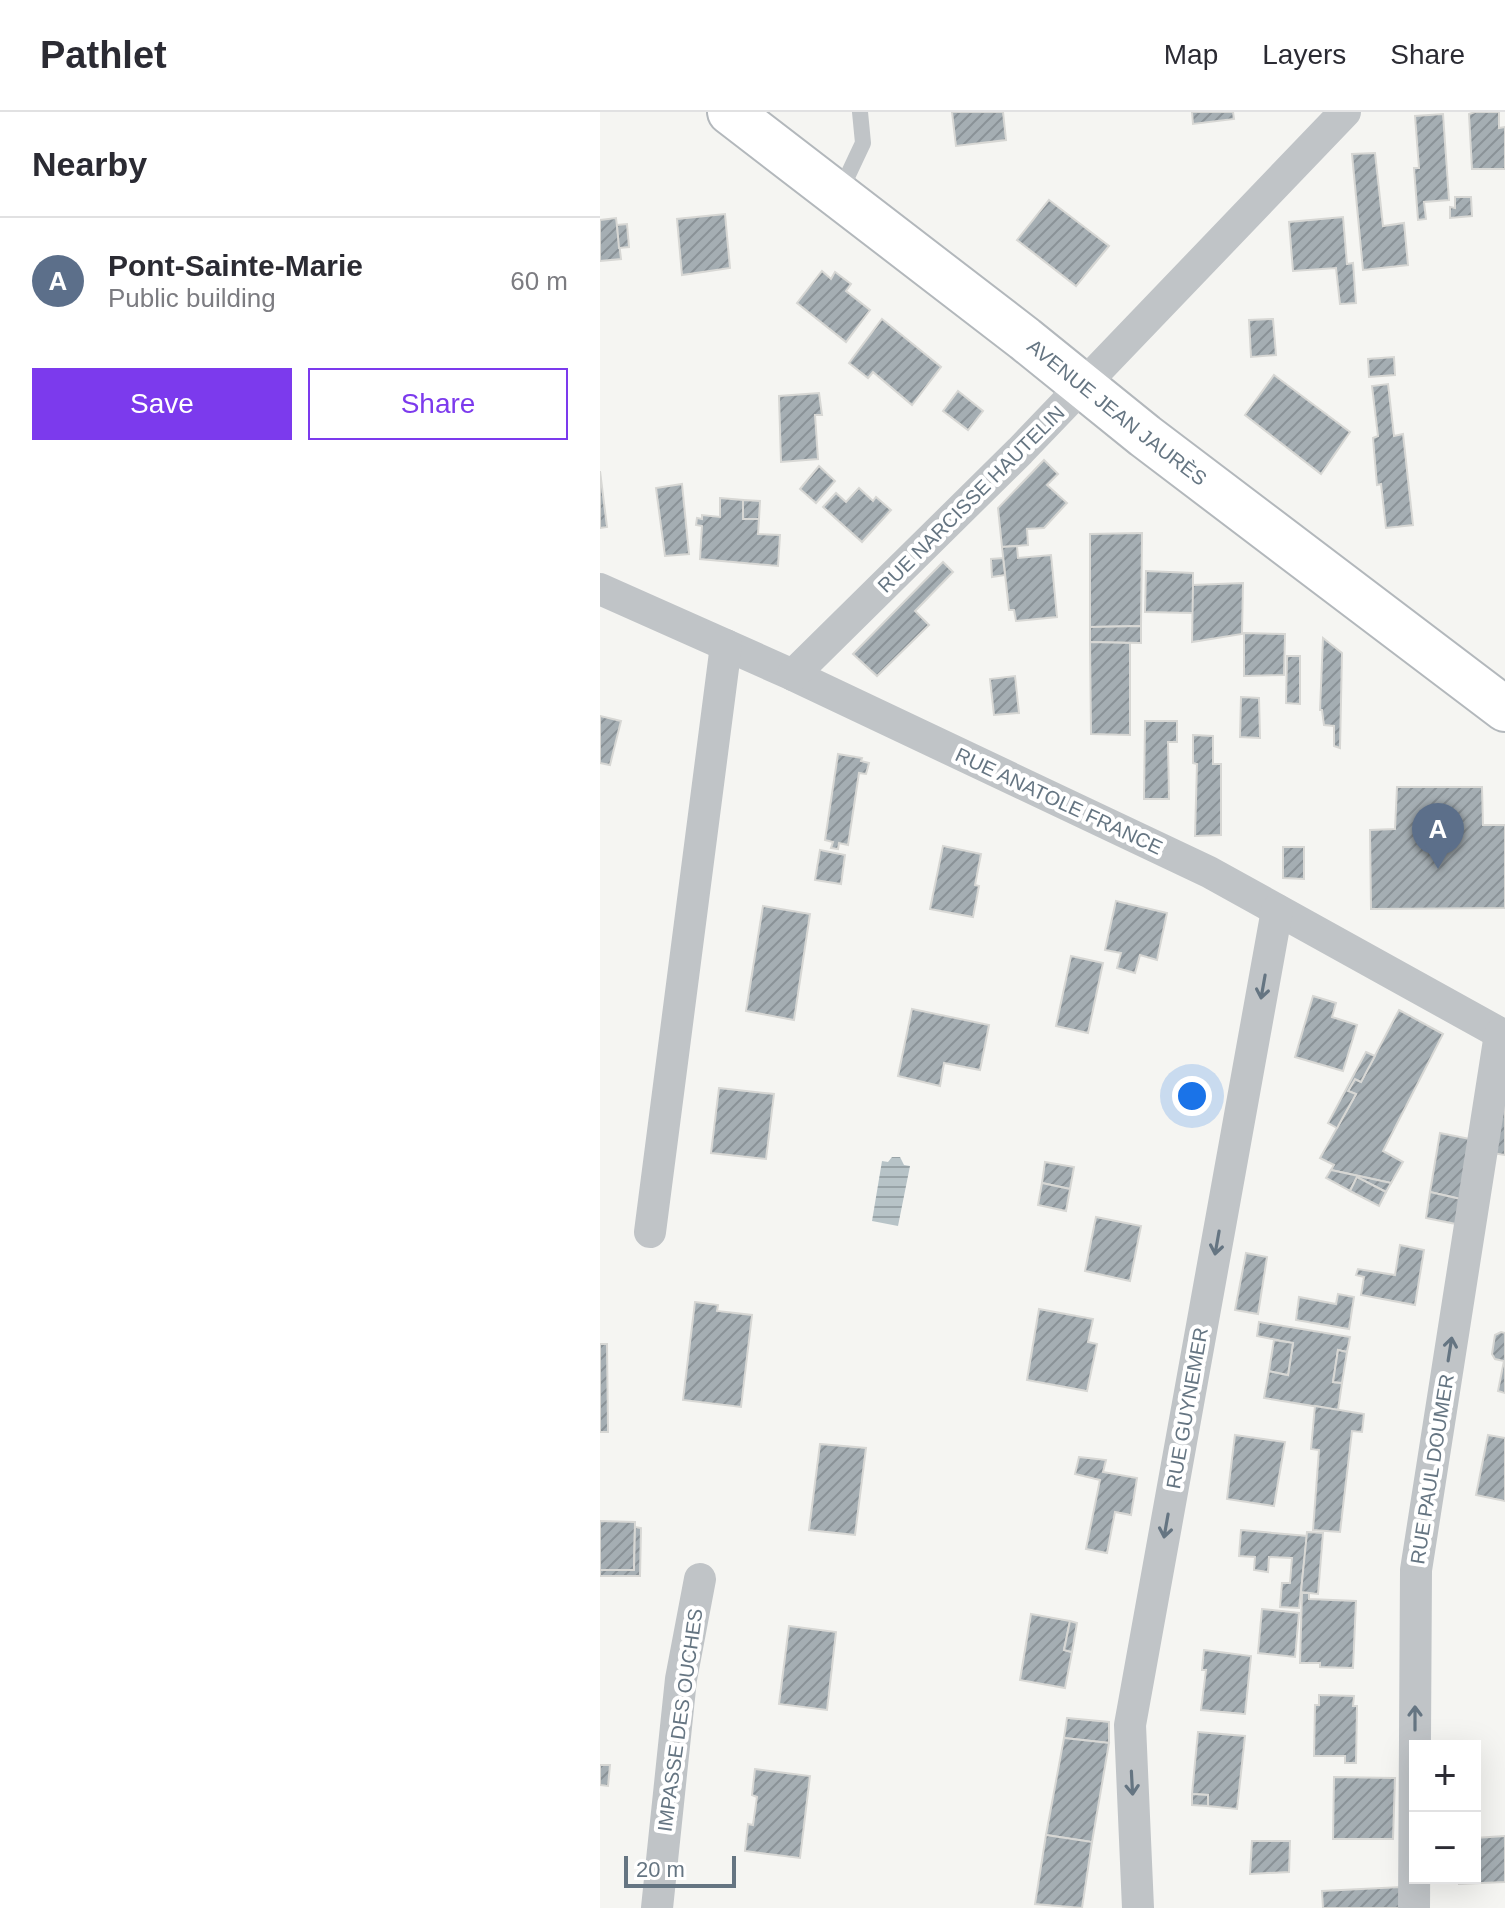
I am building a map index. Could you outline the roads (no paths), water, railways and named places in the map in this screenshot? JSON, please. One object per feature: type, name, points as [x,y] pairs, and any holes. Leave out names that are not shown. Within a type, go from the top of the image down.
[{"type":"main road","name":"AVENUE JEAN JAURÈS","points":[[730,112],[1505,709]]},
{"type":"street","name":"RUE NARCISSE HAUTELIN","points":[[793,675],[1083,386],[1345,112]]},
{"type":"street","name":"RUE ANATOLE FRANCE","points":[[600,589],[793,675],[1209,872],[1502,1035]]},
{"type":"street","points":[[650,1232],[726,645]]},
{"type":"street","name":"RUE GUYNEMER","points":[[1138,1908],[1130,1725],[1277,910]]},
{"type":"street","name":"RUE PAUL DOUMER","points":[[1414,1908],[1416,1570],[1502,1035]]},
{"type":"street","name":"IMPASSE DES OUCHES","points":[[657,1908],[681,1679],[700,1579]]},
{"type":"lane","points":[[839,196],[863,143],[860,112]]},
{"type":"place","name":"Pont-Sainte-Marie","points":[[1438,869]]}]
